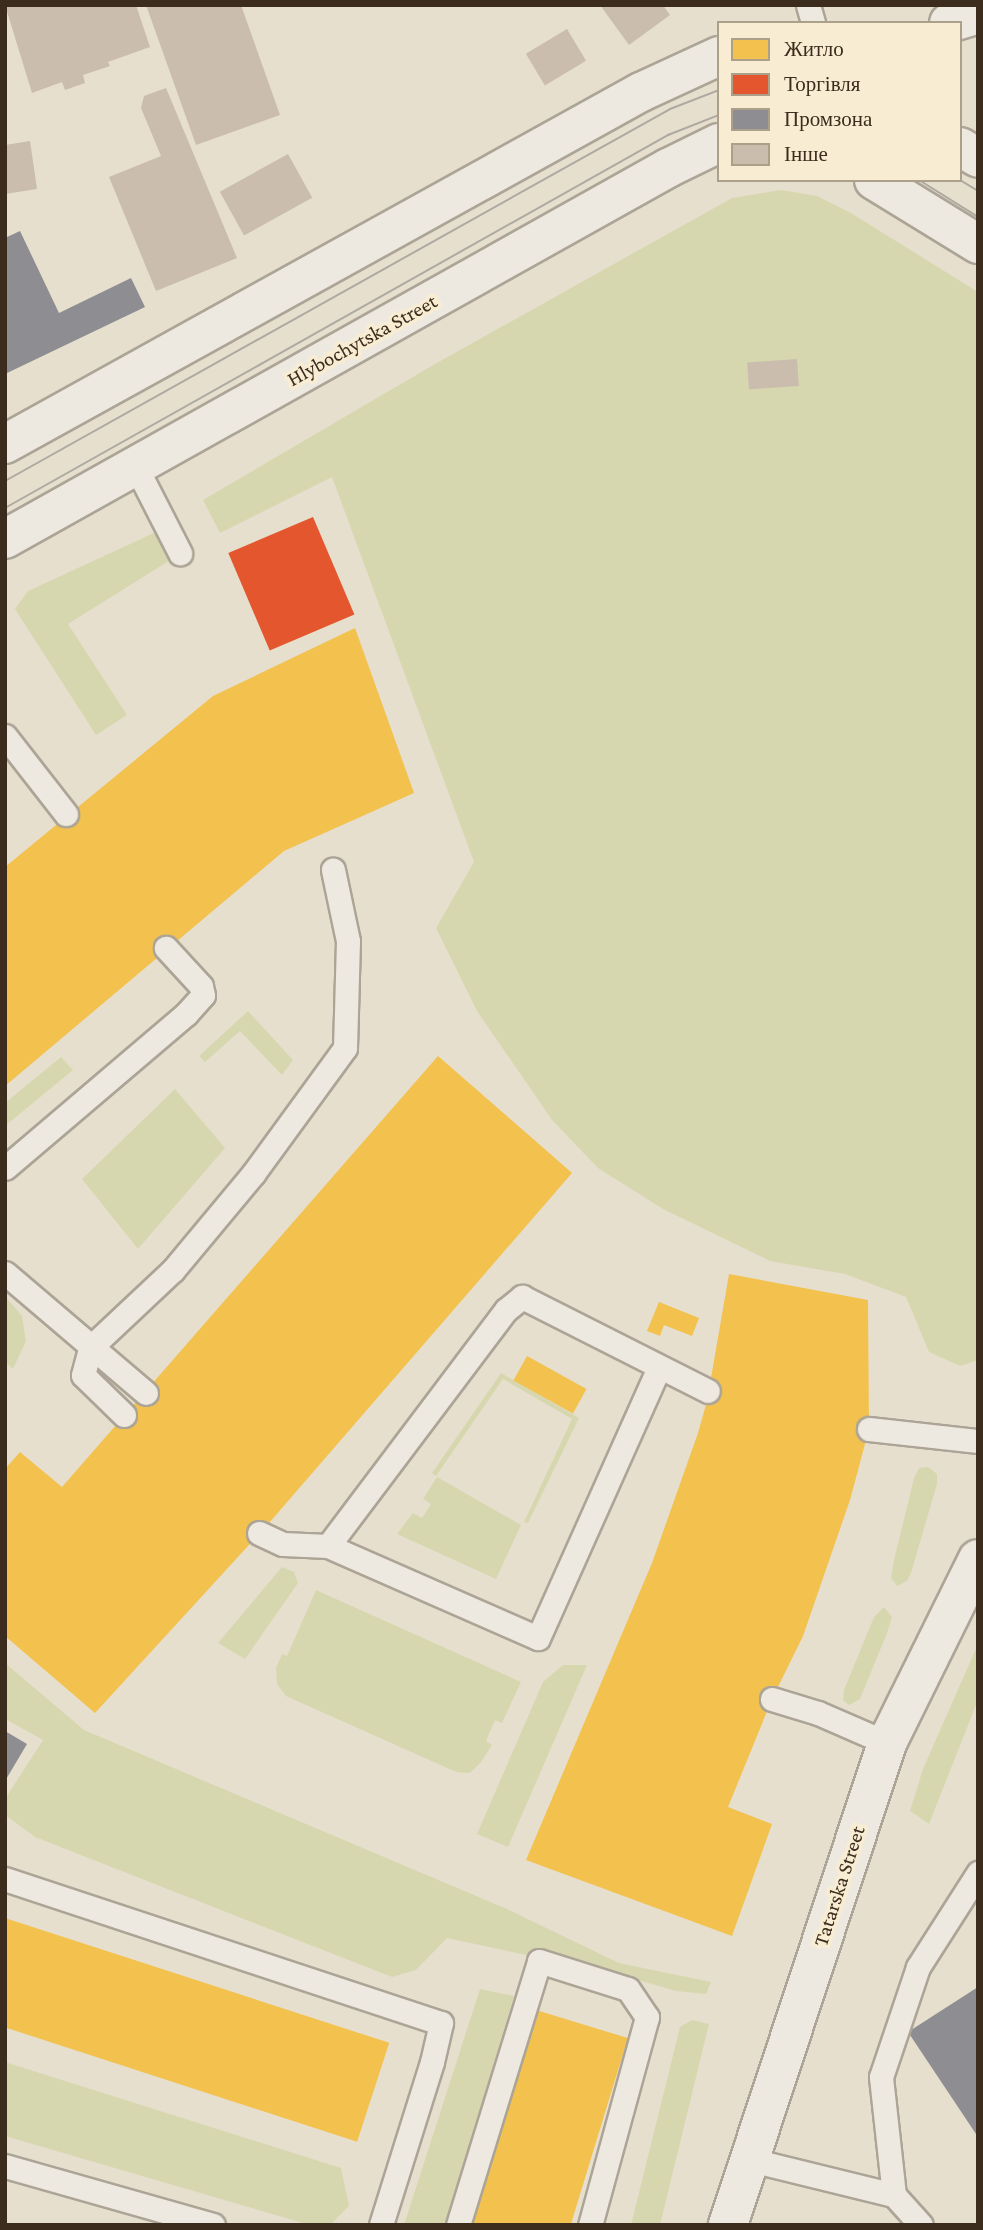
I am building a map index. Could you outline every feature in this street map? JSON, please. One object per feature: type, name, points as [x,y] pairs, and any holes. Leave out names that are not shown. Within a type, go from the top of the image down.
[{"type":"main road","points":[[955,21],[978,14]]},
{"type":"main road","points":[[5,443],[641,92],[717,57]]},
{"type":"main road","name":"Hlybochytska Street","points":[[5,539],[668,168],[717,144]]},
{"type":"main road","points":[[962,148],[978,158]]},
{"type":"main road","points":[[877,182],[978,244]]},
{"type":"main road","name":"Tatarska Street","points":[[728,2225],[747,2159],[887,1743],[978,1559]]},
{"type":"lane","points":[[136,467],[180,553]]},
{"type":"lane","points":[[5,736],[66,814]]},
{"type":"lane","points":[[124,1415],[83,1375],[90,1348],[173,1270],[253,1174],[345,1048],[348,941],[334,870]]},
{"type":"lane","points":[[5,1168],[186,1014],[203,995],[201,986],[166,948]]},
{"type":"lane","points":[[5,1273],[146,1393]]},
{"type":"lane","points":[[328,1546],[506,1310],[522,1297],[708,1391]]},
{"type":"lane","points":[[260,1533],[283,1544],[328,1546],[538,1638],[659,1368]]},
{"type":"lane","points":[[869,1429],[978,1441]]},
{"type":"lane","points":[[772,1699],[818,1713],[887,1743]]},
{"type":"lane","points":[[894,2195],[881,2077],[918,1967],[978,1873]]},
{"type":"lane","points":[[5,1879],[441,2023],[432,2062],[381,2225]]},
{"type":"lane","points":[[458,2225],[539,1961],[628,1989],[647,2017],[590,2225]]},
{"type":"lane","points":[[747,2159],[894,2195],[921,2225]]},
{"type":"lane","points":[[5,2166],[212,2225]]},
{"type":"green space","points":[[781,190],[817,196],[851,213],[978,292],[978,1360],[960,1366],[929,1352],[906,1297],[845,1274],[770,1261],[663,1209],[598,1168],[552,1120],[477,1011],[436,928],[474,862],[332,477],[220,533],[203,500],[435,364],[732,198]]},
{"type":"green space","points":[[156,532],[172,559],[68,624],[127,715],[96,735],[15,609],[28,591]]},
{"type":"green space","points":[[248,1011],[293,1060],[282,1075],[240,1031],[205,1062],[199,1056]]},
{"type":"green space","points":[[61,1057],[73,1070],[5,1126],[5,1103]]},
{"type":"green space","points":[[175,1089],[225,1148],[138,1249],[82,1179]]},
{"type":"green space","points":[[5,1296],[22,1316],[26,1341],[13,1369],[5,1362]]},
{"type":"green space","points":[[501,1373],[579,1418],[528,1523],[524,1522],[572,1419],[503,1379],[436,1476],[432,1473]]},
{"type":"green space","points":[[928,1467],[937,1474],[937,1484],[911,1573],[907,1581],[897,1586],[891,1578],[914,1478],[919,1468]]},
{"type":"green space","points":[[437,1477],[521,1525],[496,1579],[397,1534],[413,1513],[422,1518],[431,1504],[423,1499]]},
{"type":"green space","points":[[282,1567],[294,1572],[298,1583],[245,1659],[218,1643]]},
{"type":"green space","points":[[316,1590],[521,1682],[502,1723],[495,1720],[486,1741],[492,1745],[470,1773],[456,1772],[286,1696],[277,1684],[276,1668],[282,1654],[287,1656]]},
{"type":"green space","points":[[884,1607],[892,1617],[887,1633],[860,1699],[849,1705],[843,1700],[844,1690],[874,1617]]},
{"type":"green space","points":[[978,1644],[978,1700],[929,1824],[910,1811],[923,1769]]},
{"type":"green space","points":[[5,1663],[84,1730],[507,1909],[619,1963],[711,1982],[706,1994],[676,1991],[624,1976],[447,1938],[416,1970],[392,1977],[35,1837],[5,1815],[5,1799],[43,1740],[5,1719]]},
{"type":"green space","points":[[563,1665],[587,1665],[508,1847],[477,1834],[543,1682]]},
{"type":"green space","points":[[480,1989],[514,1996],[445,2225],[404,2225]]},
{"type":"green space","points":[[692,2020],[709,2024],[660,2225],[631,2225],[680,2027]]},
{"type":"green space","points":[[5,2062],[341,2168],[349,2206],[330,2225],[310,2225],[5,2136]]},
{"type":"building: Житло","points":[[355,628],[414,793],[284,851],[5,1086],[5,867],[213,696]]},
{"type":"building: Житло","points":[[438,1056],[572,1173],[269,1523],[95,1713],[5,1636],[5,1469],[20,1452],[62,1487]]},
{"type":"building: Житло","points":[[729,1274],[868,1300],[869,1429],[850,1500],[803,1636],[772,1699],[728,1807],[772,1824],[732,1936],[526,1860],[652,1563],[698,1433],[707,1401]]},
{"type":"building: Житло","points":[[659,1302],[699,1318],[692,1336],[664,1325],[660,1336],[647,1331]]},
{"type":"building: Житло","points":[[527,1356],[586,1389],[573,1413],[513,1380]]},
{"type":"building: Житло","points":[[5,1918],[389,2043],[357,2142],[5,2027]]},
{"type":"building: Житло","points":[[536,2010],[628,2038],[571,2225],[471,2224]]},
{"type":"building: Торгівля","points":[[313,517],[354,615],[270,651],[228,553]]},
{"type":"building: Промзона","points":[[20,231],[59,313],[131,278],[145,307],[5,374],[5,238]]},
{"type":"building: Промзона","points":[[5,1731],[27,1744],[5,1781]]},
{"type":"building: Промзона","points":[[978,1987],[978,2137],[908,2032]]},
{"type":"building: Інше","points":[[5,5],[136,5],[150,47],[108,62],[110,66],[83,75],[85,83],[65,90],[62,82],[32,93]]},
{"type":"building: Інше","points":[[146,5],[241,5],[280,115],[196,145]]},
{"type":"building: Інше","points":[[600,5],[663,5],[670,15],[629,45]]},
{"type":"building: Інше","points":[[567,29],[586,61],[545,85],[526,54]]},
{"type":"building: Інше","points":[[166,88],[237,258],[156,291],[109,177],[161,156],[141,108],[144,96]]},
{"type":"building: Інше","points":[[30,141],[37,189],[5,194],[5,145]]},
{"type":"building: Інше","points":[[288,154],[312,198],[244,236],[220,192]]},
{"type":"building: Інше","points":[[797,359],[799,386],[749,389],[747,362]]},
{"type":"tram line","points":[[5,481],[670,109],[717,91]]},
{"type":"tram line","points":[[5,508],[668,135],[717,116]]},
{"type":"tram line","points":[[962,181],[978,191]]},
{"type":"tram line","points":[[922,182],[978,217]]}]
